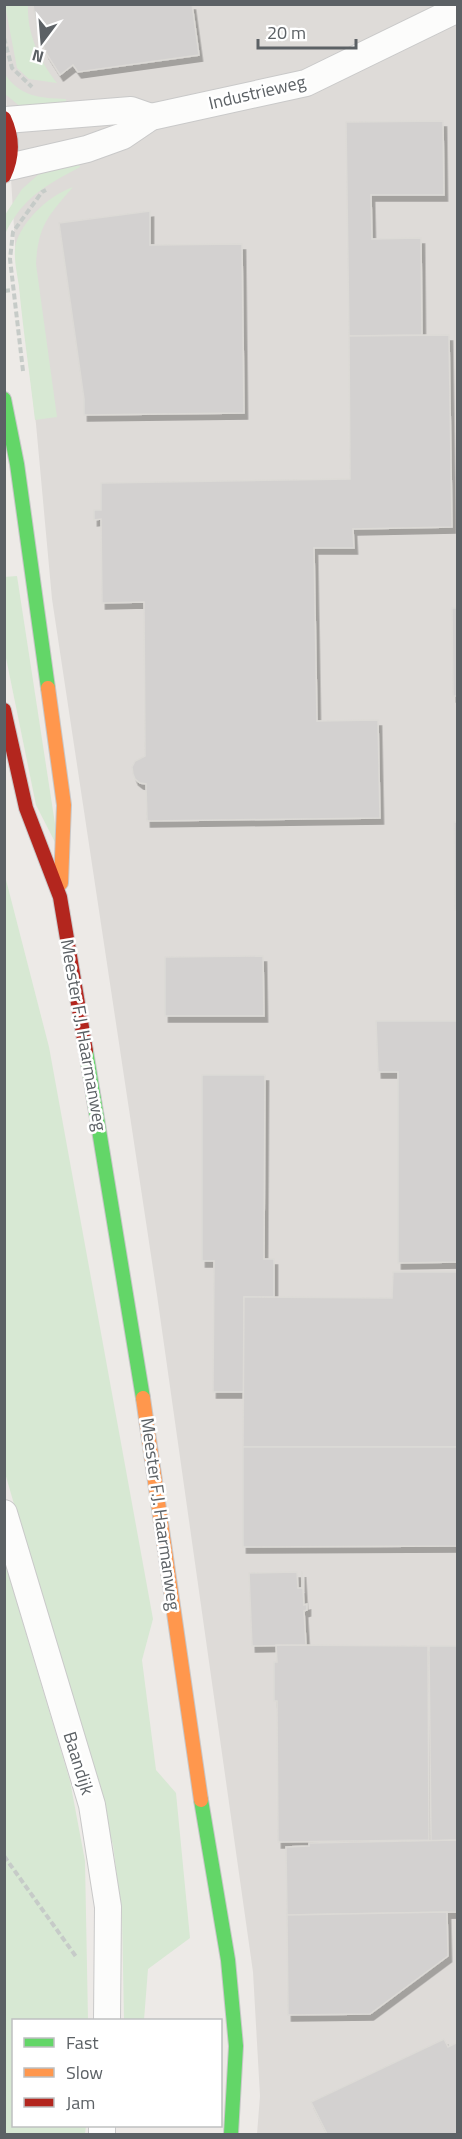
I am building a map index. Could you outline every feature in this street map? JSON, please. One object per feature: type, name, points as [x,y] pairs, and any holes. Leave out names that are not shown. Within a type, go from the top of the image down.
[{"type":"main road","points":[[5,119],[12,144],[7,172]]},
{"type":"main road","name":"Meester F.J. Haarmanweg","points":[[4,399],[11,465],[64,805],[60,897]]},
{"type":"main road","name":"Meester F.J. Haarmanweg","points":[[4,710],[26,808],[60,897],[154,1463],[200,1794],[228,1960],[236,2046],[231,2134]]},
{"type":"street","name":"Industrieweg","points":[[7,172],[123,136],[151,117],[306,82],[458,9]]},
{"type":"street","name":"Industrieweg","points":[[5,119],[131,111],[151,117]]},
{"type":"street","name":"Baandijk","points":[[4,1513],[92,1805],[108,1907],[107,2019]]},
{"type":"path","points":[[4,38],[12,68],[30,87],[41,89]]},
{"type":"path","points":[[23,372],[10,259],[13,232],[42,192],[52,187]]},
{"type":"path","points":[[4,291],[13,290]]},
{"type":"path","points":[[4,1856],[94,1982],[109,1987]]},
{"type":"shaded area","points":[[4,5],[457,5],[457,2134],[257,2134],[260,2096],[253,1972],[157,1295],[52,599],[36,424],[16,260],[5,80]]},
{"type":"green space","points":[[5,5],[28,5],[28,16],[35,46],[57,83],[29,79],[17,68]]},
{"type":"green space","points":[[4,73],[24,92],[39,97],[66,99],[66,106],[22,108],[5,94]]},
{"type":"green space","points":[[78,162],[80,167],[46,187],[27,202],[5,234],[5,215],[22,189],[39,174],[62,165]]},
{"type":"green space","points":[[73,187],[46,221],[37,251],[36,264],[57,417],[35,420],[15,251],[21,231],[33,215],[56,195]]},
{"type":"green space","points":[[17,576],[59,850],[36,805],[5,653],[4,577]]},
{"type":"green space","points":[[4,872],[49,1047],[153,1619],[142,1660],[156,1770],[176,1793],[190,1938],[148,1969],[144,2019],[124,2019],[122,1917],[113,1845],[5,1473]]},
{"type":"green space","points":[[5,1563],[70,1781],[85,1861],[88,2019],[12,2019],[12,2127],[86,2127],[85,2134],[5,2134]]},
{"type":"building","points":[[192,4],[199,55],[78,72],[73,65],[60,75],[46,53],[37,30],[33,5]]},
{"type":"building","points":[[443,121],[444,195],[371,195],[372,239],[421,238],[422,335],[349,336],[346,122]]},
{"type":"building","points":[[150,211],[150,245],[242,244],[244,413],[84,415],[84,399],[59,223]]},
{"type":"building","points":[[449,335],[452,527],[353,529],[354,548],[314,548],[317,721],[378,720],[380,818],[147,821],[146,784],[135,779],[132,767],[135,761],[145,756],[144,602],[102,603],[101,519],[94,520],[94,510],[101,510],[101,483],[350,479],[349,336]]},
{"type":"building","points":[[452,608],[458,608],[458,696],[453,696]]},
{"type":"building","points":[[454,822],[458,822],[458,910],[455,910]]},
{"type":"building","points":[[263,956],[264,1016],[165,1016],[165,957]]},
{"type":"building","points":[[376,1021],[458,1021],[458,1262],[398,1263],[398,1072],[378,1072]]},
{"type":"building","points":[[202,1075],[265,1075],[264,1259],[274,1259],[274,1297],[244,1297],[244,1392],[213,1392],[214,1261],[202,1261]]},
{"type":"building","points":[[393,1272],[458,1272],[458,1447],[243,1447],[244,1297],[392,1298]]},
{"type":"building","points":[[243,1447],[458,1447],[458,1546],[243,1547]]},
{"type":"building","points":[[302,1571],[304,1605],[307,1604],[307,1610],[304,1611],[306,1645],[252,1646],[249,1573],[297,1572],[298,1588],[302,1588]]},
{"type":"building","points":[[276,1645],[428,1646],[429,1840],[278,1842],[277,1701],[274,1701]]},
{"type":"building","points":[[429,1646],[458,1646],[458,1840],[431,1841]]},
{"type":"building","points":[[458,1840],[458,1912],[287,1915],[286,1847],[309,1846],[309,1843]]},
{"type":"building","points":[[447,1912],[448,1956],[370,2014],[288,2015],[287,1915]]},
{"type":"building","points":[[444,2039],[448,2047],[458,2042],[458,2134],[327,2134],[311,2102]]},
{"type":"traffic: fast","points":[[4,399],[17,464],[48,688]]},
{"type":"traffic: fast","points":[[86,1051],[143,1398]]},
{"type":"traffic: fast","points":[[201,1800],[228,1960],[236,2046],[231,2134]]},
{"type":"traffic: slow","points":[[48,688],[64,805],[61,883]]},
{"type":"traffic: slow","points":[[143,1398],[201,1800]]},
{"type":"traffic: jam","points":[[4,118],[11,147],[4,176]]},
{"type":"traffic: jam","points":[[4,710],[26,808],[60,897],[86,1051]]}]
